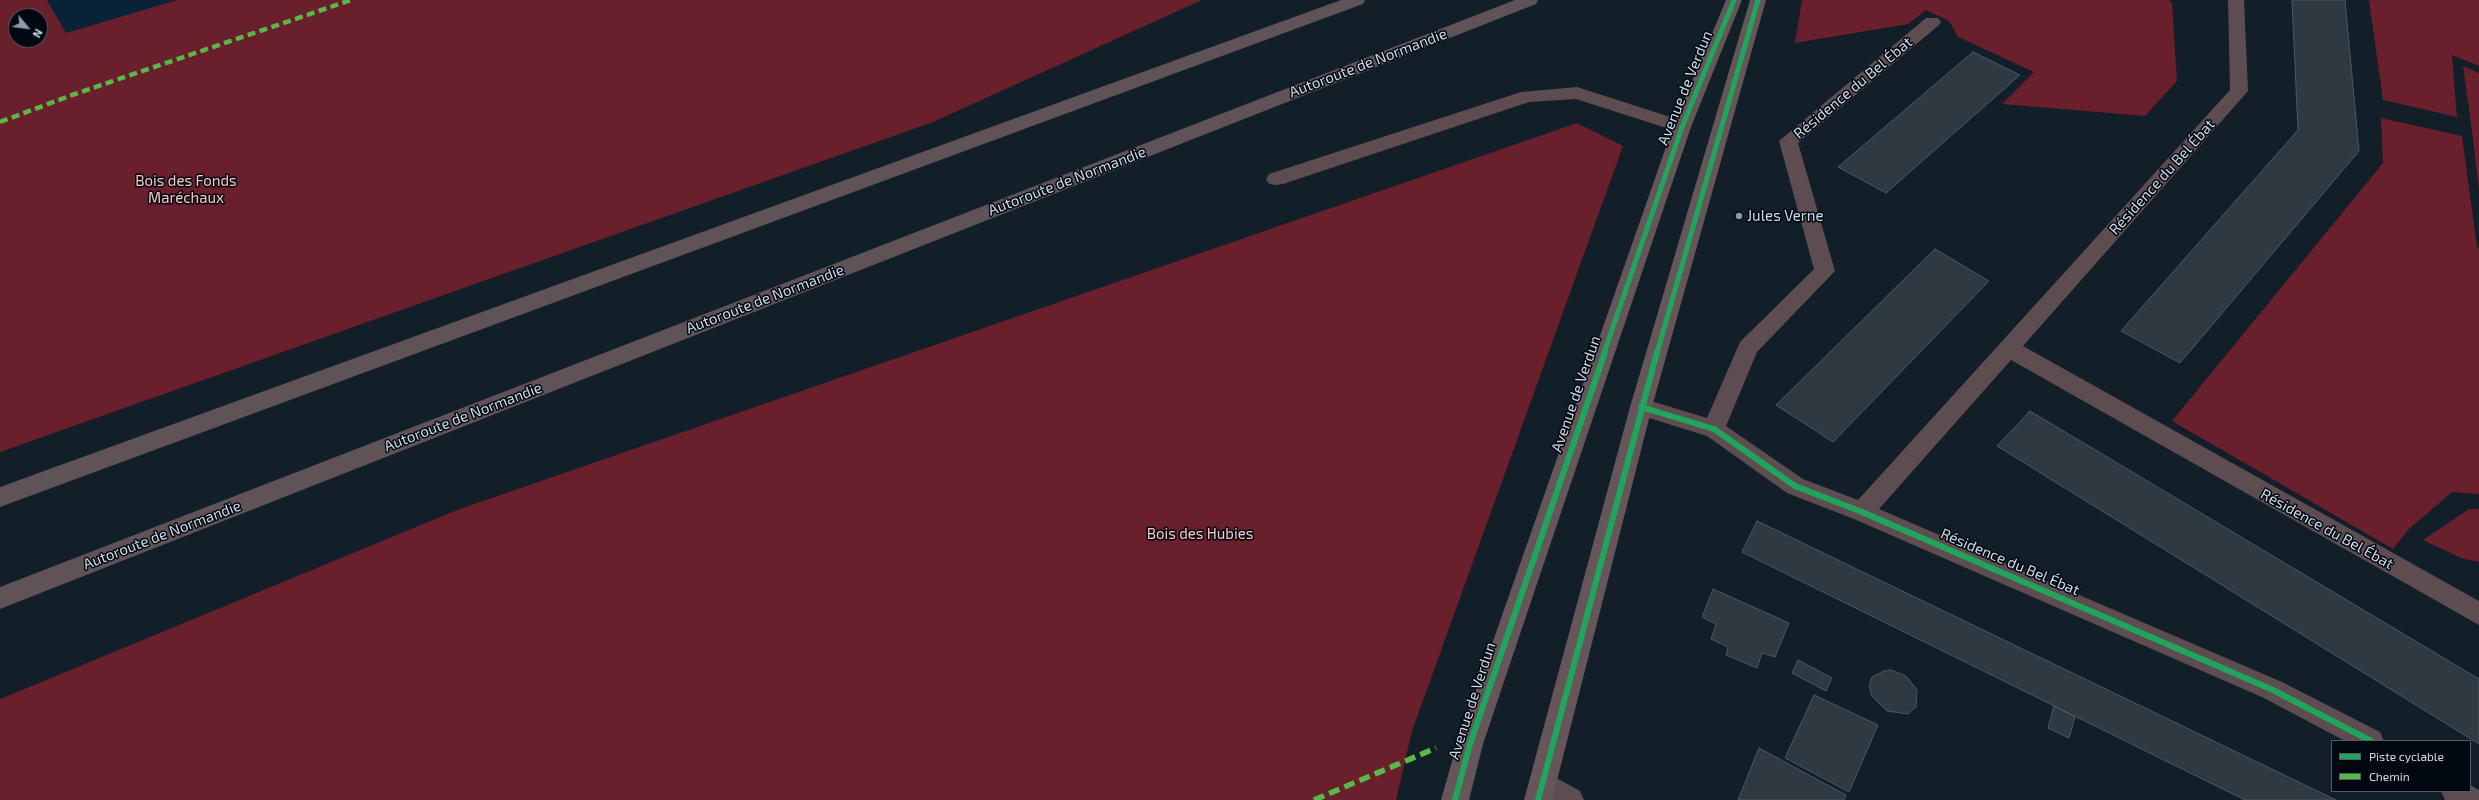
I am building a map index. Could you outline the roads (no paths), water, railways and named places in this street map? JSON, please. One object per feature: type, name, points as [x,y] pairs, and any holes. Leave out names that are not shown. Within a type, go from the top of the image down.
[{"type":"highway","points":[[0,497],[1357,0]]},
{"type":"highway","name":"Autoroute de Normandie","points":[[0,598],[1530,0]]},
{"type":"main road","name":"Avenue de Verdun","points":[[1455,800],[1470,744],[1682,127],[1734,0]]},
{"type":"main road","points":[[1540,792],[1641,407],[1758,0]]},
{"type":"street","name":"Résidence du Bel Ébat","points":[[1862,512],[2239,91],[2236,0]]},
{"type":"street","name":"Résidence du Bel Ébat","points":[[1714,428],[1748,348],[1825,271],[1788,141],[1932,22]]},
{"type":"street","points":[[1276,179],[1527,96],[1577,93],[1682,127]]},
{"type":"street","name":"Résidence du Bel Ébat","points":[[2008,348],[2479,614]]},
{"type":"street","name":"Résidence du Bel Ébat","points":[[1641,407],[1714,428],[1795,486],[1862,512],[2273,690],[2369,740]]},
{"type":"street","points":[[1540,792],[1570,800]]},
{"type":"street","points":[[2457,792],[2470,800]]},
{"type":"place","name":"Jules Verne","points":[[1739,216]]},
{"type":"park label","name":"Bois des Fonds Maréchaux","points":[[186,190]]},
{"type":"park label","name":"Bois des Hubies","points":[[1200,534]]}]
